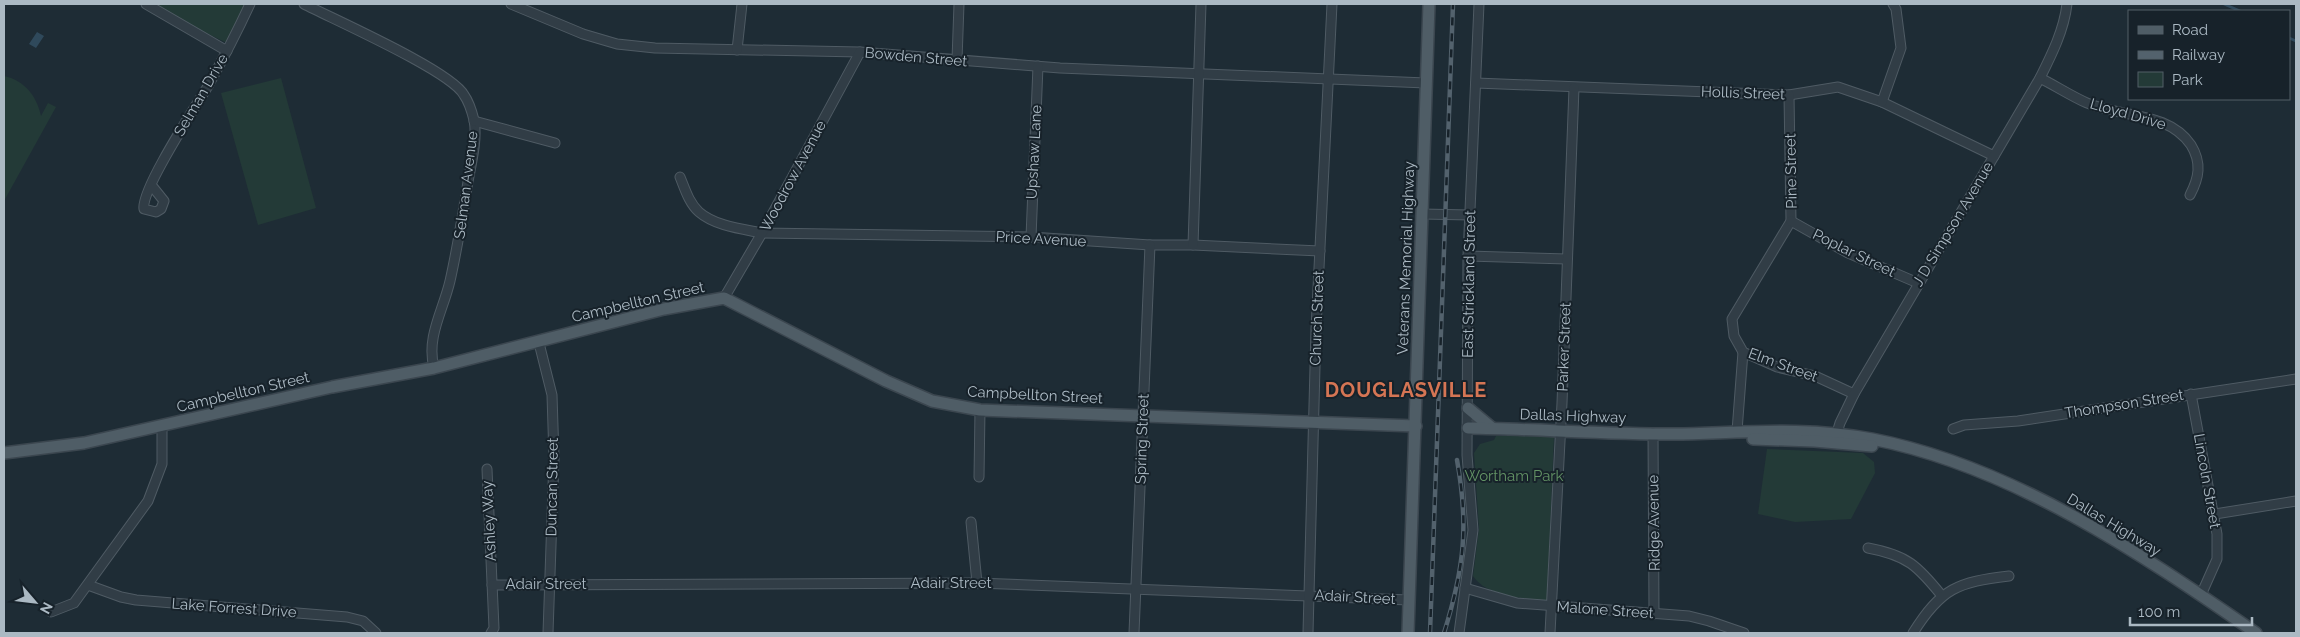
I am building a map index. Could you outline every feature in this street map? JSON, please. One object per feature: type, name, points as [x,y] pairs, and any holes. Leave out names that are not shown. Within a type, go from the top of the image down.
[{"type":"main road","name":"Veterans Memorial Highway","points":[[1408,633],[1429,4]]},
{"type":"main road","name":"Campbellton Street","points":[[4,453],[84,443],[332,386],[434,368],[539,343],[664,309],[724,298],[886,382],[932,401],[980,410],[1416,426]]},
{"type":"main road","points":[[1468,408],[1492,428]]},
{"type":"main road","name":"Dallas Highway","points":[[1468,428],[1654,433],[1699,437],[1835,438]]},
{"type":"main road","name":"Dallas Highway","points":[[1677,434],[1737,431],[1835,438],[1903,446],[2000,478],[2064,511],[2201,595],[2256,633]]},
{"type":"street","points":[[146,4],[227,50]]},
{"type":"street","name":"Selman Drive","points":[[152,186],[169,150],[227,50],[250,4]]},
{"type":"street","name":"Selman Avenue","points":[[304,4],[421,63],[448,80],[464,94],[474,121],[472,157],[459,242],[449,284],[431,342],[430,354],[434,368]]},
{"type":"street","name":"Bowden Street","points":[[511,4],[583,34],[617,44],[655,48],[860,52],[1038,66],[1198,75],[1328,77],[1426,83]]},
{"type":"street","points":[[737,50],[742,4]]},
{"type":"street","points":[[957,60],[959,4]]},
{"type":"street","points":[[1192,245],[1201,4]]},
{"type":"street","name":"Church Street","points":[[1308,633],[1313,422],[1332,4]]},
{"type":"street","name":"East Strickland Street","points":[[1459,633],[1473,530],[1467,455],[1468,256],[1479,4]]},
{"type":"street","points":[[1882,102],[1901,48],[1896,9],[1893,4]]},
{"type":"street","name":"J D Simpson Avenue","points":[[1835,438],[1854,394],[2040,78],[2052,55],[2066,16],[2067,4]]},
{"type":"street","name":"Woodrow Avenue","points":[[724,298],[762,233],[860,52]]},
{"type":"street","name":"Upshaw Lane","points":[[1031,237],[1038,66]]},
{"type":"street","name":"Lloyd Drive","points":[[2040,78],[2088,104],[2156,119],[2184,134],[2195,152],[2198,164],[2198,179],[2190,195]]},
{"type":"street","name":"Hollis Street","points":[[1476,83],[1789,95],[1838,87],[1882,102],[1994,156]]},
{"type":"street","name":"Parker Street","points":[[1550,633],[1553,607],[1574,88]]},
{"type":"street","name":"Pine Street","points":[[1732,319],[1791,221],[1789,95]]},
{"type":"street","points":[[474,121],[555,144]]},
{"type":"street","name":"Price Avenue","points":[[680,177],[691,202],[699,212],[735,227],[762,233],[1031,237],[1150,245],[1320,251]]},
{"type":"street","points":[[1422,214],[1470,215]]},
{"type":"street","name":"Poplar Street","points":[[1791,221],[1848,253],[1918,283]]},
{"type":"street","name":"Spring Street","points":[[1134,633],[1150,245]]},
{"type":"street","points":[[1468,256],[1568,259]]},
{"type":"street","name":"Elm Street","points":[[1732,319],[1734,336],[1743,352],[1778,367],[1815,376],[1854,394]]},
{"type":"street","name":"Duncan Street","points":[[539,343],[552,395],[554,458],[548,633]]},
{"type":"street","points":[[1737,431],[1743,352]]},
{"type":"street","name":"Thompson Street","points":[[1953,429],[1964,424],[2018,421],[2296,379]]},
{"type":"street","name":"Lincoln Street","points":[[2191,394],[2215,514],[2217,559],[2201,595]]},
{"type":"street","points":[[979,478],[980,410]]},
{"type":"street","points":[[51,612],[74,603],[148,501],[162,464],[162,425]]},
{"type":"street","name":"Ridge Avenue","points":[[1654,433],[1654,614]]},
{"type":"street","name":"Ashley Way","points":[[487,469],[494,628],[491,633]]},
{"type":"street","points":[[2215,514],[2296,501]]},
{"type":"street","points":[[971,522],[977,583]]},
{"type":"street","points":[[1868,548],[1886,551],[1919,568],[1942,596]]},
{"type":"street","points":[[1913,633],[1942,596],[1972,580],[2009,576]]},
{"type":"street","name":"Adair Street","points":[[492,584],[977,583],[1409,600]]},
{"type":"street","name":"Lake Forrest Drive","points":[[88,585],[121,597],[136,600],[347,617],[363,621],[376,633]]},
{"type":"street","name":"Malone Street","points":[[1465,588],[1517,603],[1709,620],[1744,633]]},
{"type":"green space","points":[[146,4],[252,4],[227,43]]},
{"type":"green space","points":[[4,76],[18,81],[29,90],[41,116],[48,103],[56,107],[4,201]]},
{"type":"green space","points":[[281,78],[316,208],[258,225],[221,93]]},
{"type":"green space","name":"Wortham Park","points":[[1496,436],[1554,436],[1547,601],[1496,592],[1479,583],[1473,576],[1479,529],[1474,453],[1480,444],[1494,440]]},
{"type":"green space","points":[[1767,449],[1863,453],[1874,462],[1875,473],[1851,519],[1795,522],[1758,514]]},
{"type":"water","points":[[37,32],[44,36],[36,48],[29,44]]},
{"type":"waterway","points":[[2224,4],[2238,10]]},
{"type":"waterway","points":[[2290,38],[2296,41]]},
{"type":"railway","points":[[1430,633],[1453,4]]},
{"type":"railway","points":[[1444,633],[1456,588],[1463,547],[1463,506],[1457,460]]},
{"type":"district","name":"DOUGLASVILLE","points":[[1406,390]]}]
